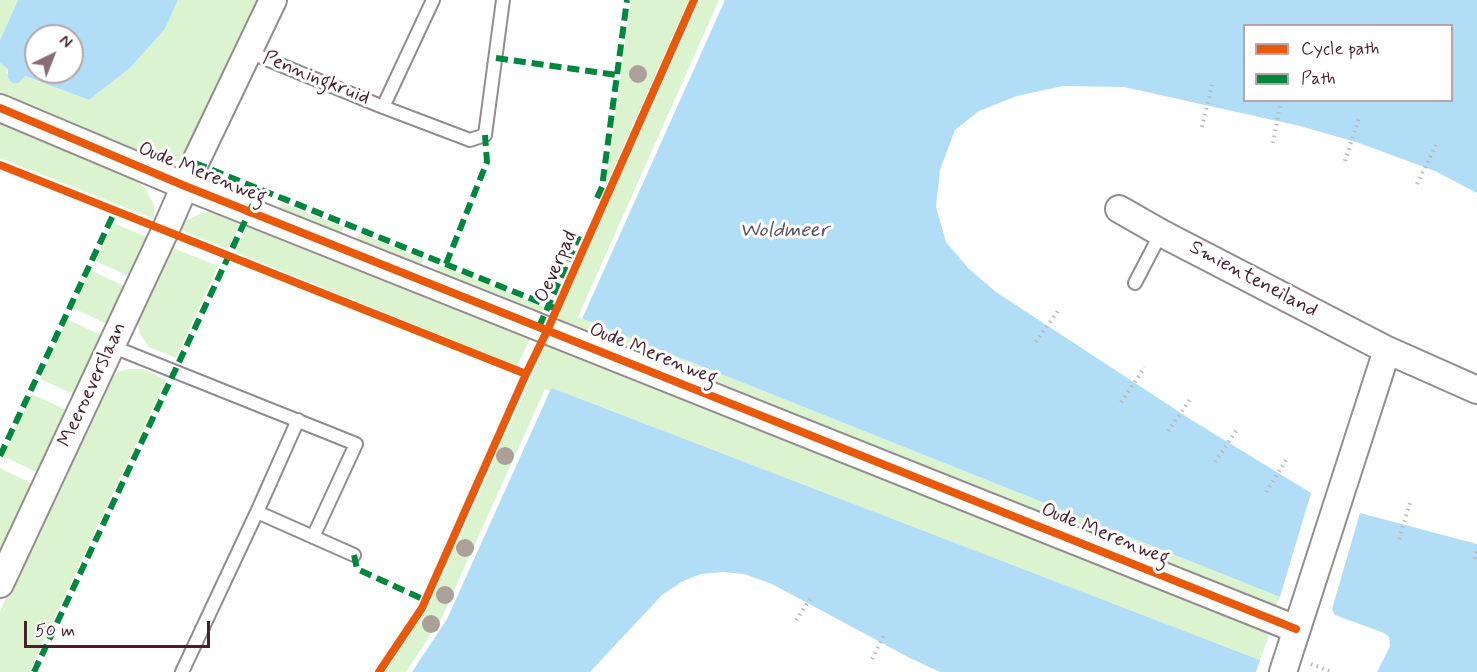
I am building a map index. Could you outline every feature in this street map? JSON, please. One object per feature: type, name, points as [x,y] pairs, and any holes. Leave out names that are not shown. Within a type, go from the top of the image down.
[{"type":"street","name":"Penningkruid","points":[[185,186],[273,0]]},
{"type":"street","name":"Oude Merenweg","points":[[0,108],[185,186],[1296,629]]},
{"type":"street","name":"Meeroeverslaan","points":[[0,584],[185,186]]},
{"type":"street","name":"Smienteneiland","points":[[1119,209],[1387,350],[1477,390]]},
{"type":"street","points":[[1283,672],[1387,350]]},
{"type":"lane","name":"Penningkruid","points":[[383,107],[433,0]]},
{"type":"lane","name":"Penningkruid","points":[[249,52],[470,140],[485,135],[503,0]]},
{"type":"lane","points":[[1135,283],[1161,233]]},
{"type":"lane","points":[[111,346],[356,444],[313,537]]},
{"type":"lane","points":[[182,672],[298,420]]},
{"type":"lane","points":[[257,512],[354,555]]},
{"type":"path","points":[[1202,127],[1214,81]]},
{"type":"path","points":[[1273,143],[1281,102]]},
{"type":"path","points":[[1345,161],[1359,118]]},
{"type":"path","points":[[1417,184],[1436,145]]},
{"type":"path","points":[[1036,342],[1060,308]]},
{"type":"path","points":[[1121,402],[1145,367]]},
{"type":"path","points":[[1168,431],[1191,398]]},
{"type":"path","points":[[1215,462],[1238,428]]},
{"type":"path","points":[[1266,492],[1288,457]]},
{"type":"path","points":[[1399,539],[1410,503]]},
{"type":"path","points":[[1475,559],[1477,550]]},
{"type":"path","points":[[796,620],[811,598]]},
{"type":"path","points":[[872,659],[884,635]]},
{"type":"green space","points":[[0,0],[18,0],[0,40]]},
{"type":"green space","points":[[178,0],[261,0],[186,159],[161,165],[0,96],[0,63],[8,69],[7,73],[24,76],[24,84],[46,84],[89,100],[130,68],[165,29]]},
{"type":"green space","points":[[631,0],[689,0],[605,187]]},
{"type":"green space","points":[[700,0],[719,0],[578,317],[1280,597],[1276,606],[555,323]]},
{"type":"green space","points":[[0,122],[131,174],[146,190],[154,205],[154,219],[0,158]]},
{"type":"green space","points":[[206,172],[254,192],[250,202],[212,186]]},
{"type":"green space","points":[[282,203],[344,227],[340,237],[277,212]]},
{"type":"green space","points":[[213,211],[242,219],[228,249],[181,229],[186,221],[199,214]]},
{"type":"green space","points":[[249,222],[532,335],[517,366],[235,252]]},
{"type":"green space","points":[[113,223],[149,238],[131,277],[95,261]]},
{"type":"green space","points":[[359,233],[424,259],[420,269],[355,243]]},
{"type":"green space","points":[[171,247],[218,266],[176,358],[149,347],[140,334],[137,319]]},
{"type":"green space","points":[[439,265],[544,307],[540,317],[434,275]]},
{"type":"green space","points":[[90,270],[126,287],[109,325],[73,308]]},
{"type":"green space","points":[[67,319],[103,336],[76,395],[40,379]]},
{"type":"green space","points":[[550,342],[1270,632],[1260,660],[552,388],[550,391],[545,389],[442,617],[406,672],[385,672],[428,608],[546,344]]},
{"type":"green space","points":[[143,369],[166,380],[29,672],[0,672],[0,611],[107,381],[118,372]]},
{"type":"green space","points":[[32,394],[68,411],[38,473],[3,456]]},
{"type":"green space","points":[[0,468],[33,484],[0,554]]},
{"type":"water","points":[[18,0],[178,0],[165,29],[130,68],[89,100],[46,84],[84,84],[84,24],[24,24],[24,77],[18,83],[12,83],[8,78],[8,69],[0,63],[0,40]]},
{"type":"water","name":"Woldmeer","points":[[719,0],[1477,0],[1477,193],[1435,171],[1359,143],[1300,126],[1124,87],[1063,86],[1017,96],[979,111],[955,130],[940,170],[936,207],[946,242],[969,269],[996,292],[1190,419],[1311,493],[1280,597],[578,317]]},
{"type":"water","points":[[552,388],[1260,660],[1256,672],[940,672],[772,584],[744,574],[723,572],[701,574],[683,581],[662,595],[590,672],[406,672],[442,617],[545,389],[549,391]]},
{"type":"water","points":[[1360,513],[1477,544],[1477,672],[1377,672],[1390,646],[1389,637],[1384,633],[1335,615],[1332,609]]},
{"type":"pier","points":[[719,0],[725,0],[582,319],[578,317]]},
{"type":"pier","points":[[545,389],[550,391],[447,619],[412,672],[406,672],[442,617]]},
{"type":"marked path","points":[[597,198],[602,187],[627,0]]},
{"type":"marked path","points":[[496,58],[617,75]]},
{"type":"marked path","points":[[446,264],[487,162],[485,135]]},
{"type":"marked path","points":[[195,163],[557,309]]},
{"type":"marked path","points":[[34,672],[260,189]]},
{"type":"marked path","points":[[0,456],[115,211]]},
{"type":"marked path","points":[[539,327],[579,236]]},
{"type":"marked path","points":[[354,555],[357,569],[425,600]]},
{"type":"cycle path","name":"Oeverpad","points":[[379,672],[422,608],[694,0]]},
{"type":"cycle path","points":[[0,108],[185,186],[1296,629]]},
{"type":"cycle path","points":[[0,165],[526,374]]}]
